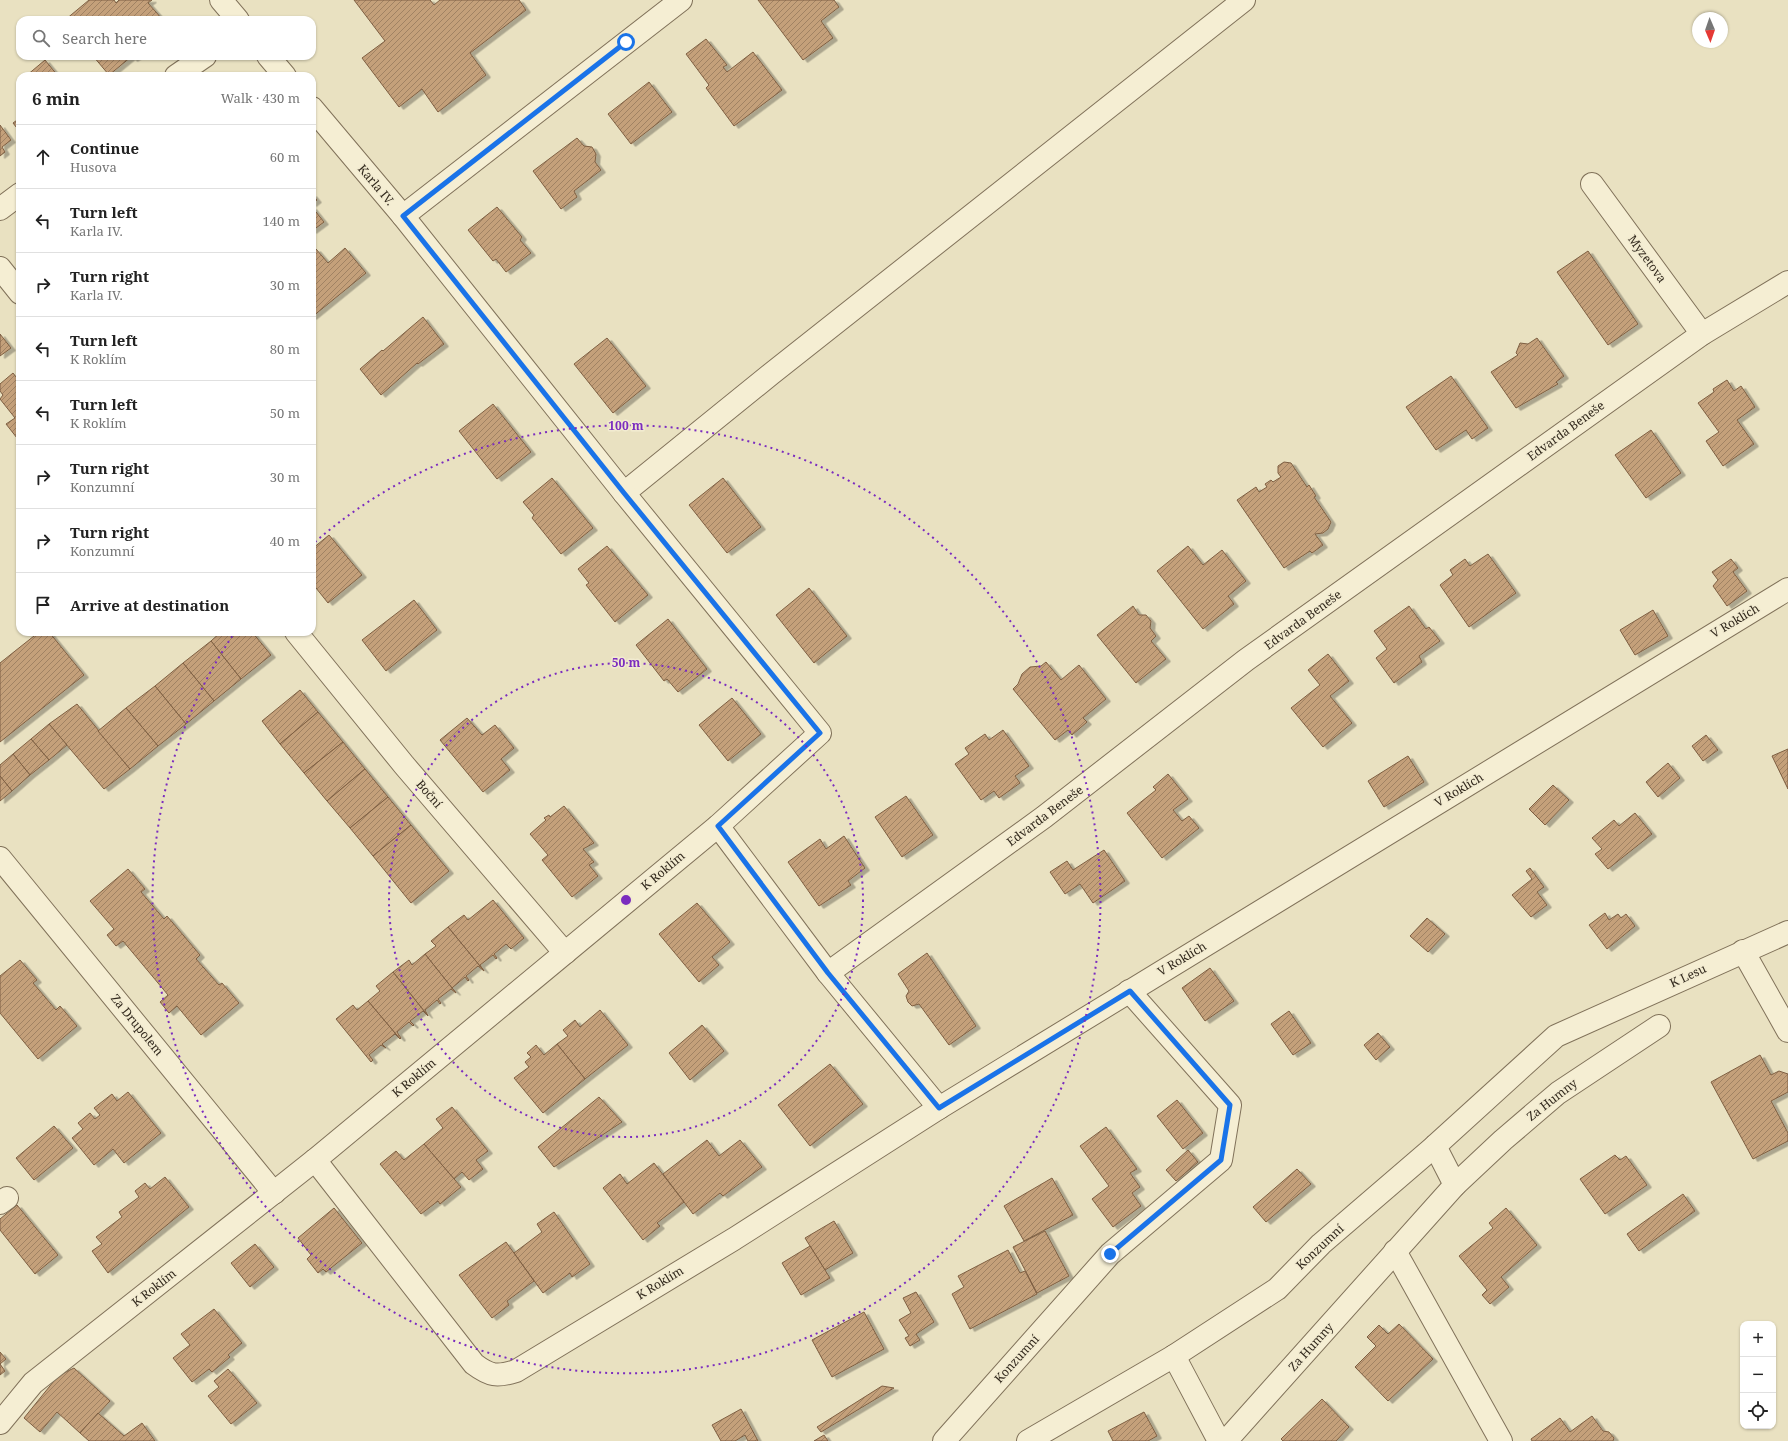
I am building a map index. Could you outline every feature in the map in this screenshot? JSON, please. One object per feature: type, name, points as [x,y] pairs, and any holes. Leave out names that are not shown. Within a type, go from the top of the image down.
[{"type":"street","points":[[221,0],[235,16]]},
{"type":"street","points":[[403,216],[681,0]]},
{"type":"street","points":[[624,493],[777,369],[1244,0]]},
{"type":"street","points":[[182,72],[199,60]]},
{"type":"street","points":[[271,60],[282,72]]},
{"type":"street","name":"Karla IV.","points":[[316,113],[403,216],[624,493],[820,733],[718,826]]},
{"type":"street","name":"Myzetova","points":[[1592,184],[1702,334]]},
{"type":"street","points":[[0,209],[16,197]]},
{"type":"street","points":[[0,268],[16,288]]},
{"type":"street","name":"Edvarda Beneše","points":[[828,973],[1044,817],[1246,660],[1702,334],[1788,282]]},
{"type":"street","name":"V Roklích","points":[[1130,991],[1788,589]]},
{"type":"street","name":"Boční","points":[[299,636],[404,765],[565,953]]},
{"type":"street","points":[[718,826],[828,973],[939,1108]]},
{"type":"street","name":"K Roklím","points":[[0,1423],[33,1383],[315,1160],[718,826]]},
{"type":"street","name":"Za Drupolem","points":[[0,858],[274,1193]]},
{"type":"street","name":"K Lesu","points":[[1589,1022],[1743,951],[1788,932]]},
{"type":"street","points":[[1743,951],[1788,1031]]},
{"type":"street","name":"K Roklím","points":[[315,1160],[474,1364],[486,1373],[501,1375],[516,1371],[734,1239],[939,1108],[1130,991]]},
{"type":"street","name":"Konzumní","points":[[944,1441],[1110,1254],[1221,1160],[1230,1105],[1130,991]]},
{"type":"street","name":"Konzumní","points":[[1028,1441],[1174,1356],[1277,1289],[1321,1244],[1435,1146],[1556,1036],[1589,1022]]},
{"type":"street","name":"Za Humny","points":[[1226,1441],[1455,1185],[1503,1140],[1558,1093],[1659,1026]]},
{"type":"street","points":[[1435,1146],[1455,1185]]},
{"type":"street","points":[[1395,1251],[1501,1441]]},
{"type":"street","points":[[1174,1356],[1219,1441]]},
{"type":"building","points":[[89,0],[114,0],[116,3],[119,0],[152,0],[148,3],[159,16],[70,16]]},
{"type":"building","points":[[354,0],[430,0],[434,5],[440,0],[519,0],[526,10],[470,53],[486,75],[438,112],[422,89],[399,107],[362,58],[385,41]]},
{"type":"building","points":[[758,0],[834,0],[839,7],[821,21],[833,38],[803,60]]},
{"type":"building","points":[[706,39],[727,65],[723,67],[727,72],[753,52],[782,90],[734,126],[706,88],[709,85],[686,54]]},
{"type":"building","points":[[45,60],[55,72],[31,72]]},
{"type":"building","points":[[96,60],[127,60],[113,72],[106,72]]},
{"type":"building","points":[[649,82],[672,112],[631,144],[608,114]]},
{"type":"building","points":[[0,125],[11,140],[2,147],[5,152],[0,156]]},
{"type":"building","points":[[577,138],[584,146],[592,147],[596,154],[595,162],[601,170],[574,191],[577,197],[561,209],[533,171]]},
{"type":"building","points":[[497,207],[522,237],[520,240],[531,253],[506,272],[496,259],[493,261],[468,230]]},
{"type":"building","points":[[316,212],[324,222],[316,228]]},
{"type":"building","points":[[345,248],[366,273],[316,314],[316,249],[328,263]]},
{"type":"building","points":[[1588,251],[1638,324],[1608,345],[1557,272]]},
{"type":"building","points":[[423,317],[444,344],[418,364],[417,363],[381,395],[360,369]]},
{"type":"building","points":[[0,334],[11,348],[0,356]]},
{"type":"building","points":[[607,338],[646,386],[613,413],[574,364]]},
{"type":"building","points":[[1537,338],[1564,376],[1556,382],[1558,384],[1516,408],[1491,372],[1518,355],[1516,353],[1520,343],[1528,344]]},
{"type":"building","points":[[13,373],[16,377],[16,437],[6,424],[15,418],[0,399],[3,395],[0,391],[0,384]]},
{"type":"building","points":[[1451,376],[1488,428],[1472,439],[1466,430],[1436,450],[1406,407]]},
{"type":"building","points":[[1727,380],[1734,391],[1741,386],[1755,407],[1737,420],[1754,444],[1723,466],[1706,441],[1719,432],[1698,403],[1714,392],[1713,389]]},
{"type":"building","points":[[493,404],[531,452],[497,479],[459,431]]},
{"type":"building","points":[[1651,430],[1681,473],[1646,498],[1615,455]]},
{"type":"building","points":[[1284,462],[1291,463],[1307,487],[1309,485],[1316,496],[1314,497],[1331,522],[1328,529],[1323,533],[1315,534],[1323,545],[1312,553],[1310,551],[1284,568],[1237,500],[1256,487],[1259,492],[1267,487],[1265,484],[1271,480],[1273,482],[1281,477],[1278,473],[1278,466]]},
{"type":"building","points":[[552,478],[593,528],[561,554],[532,518],[534,515],[523,502]]},
{"type":"building","points":[[723,478],[761,527],[727,553],[689,505]]},
{"type":"building","points":[[329,535],[362,575],[328,603],[316,588],[316,546]]},
{"type":"building","points":[[607,546],[648,595],[615,622],[586,585],[589,583],[578,569]]},
{"type":"building","points":[[1188,546],[1203,565],[1222,550],[1246,581],[1228,596],[1234,604],[1203,629],[1157,571]]},
{"type":"building","points":[[1488,554],[1516,593],[1469,627],[1440,585],[1453,575],[1450,570],[1465,559],[1470,566]]},
{"type":"building","points":[[1731,559],[1738,568],[1733,572],[1747,591],[1727,606],[1713,586],[1718,580],[1712,572]]},
{"type":"building","points":[[809,588],[847,636],[814,663],[776,615]]},
{"type":"building","points":[[414,600],[437,630],[386,671],[362,640]]},
{"type":"building","points":[[1133,606],[1139,615],[1146,615],[1151,621],[1150,628],[1156,636],[1151,641],[1166,659],[1136,683],[1097,635]]},
{"type":"building","points":[[1409,606],[1426,629],[1429,627],[1440,641],[1419,656],[1422,662],[1394,683],[1376,658],[1387,649],[1374,631]]},
{"type":"building","points":[[1653,610],[1668,636],[1635,655],[1620,630]]},
{"type":"building","points":[[668,619],[707,669],[678,692],[667,679],[664,681],[636,645]]},
{"type":"building","points":[[34,636],[52,636],[84,675],[0,742],[0,663]]},
{"type":"building","points":[[217,636],[255,636],[271,655],[241,679],[211,641]]},
{"type":"building","points":[[211,641],[241,679],[214,701],[183,663]]},
{"type":"building","points":[[1328,654],[1349,681],[1330,696],[1352,723],[1323,747],[1291,708],[1320,685],[1308,670]]},
{"type":"building","points":[[1046,662],[1061,680],[1079,665],[1106,699],[1083,718],[1087,722],[1072,735],[1068,730],[1055,740],[1013,689],[1018,684],[1022,674],[1030,667],[1041,666]]},
{"type":"building","points":[[183,663],[214,701],[186,724],[155,686]]},
{"type":"building","points":[[155,686],[186,724],[158,746],[126,708]]},
{"type":"building","points":[[300,690],[318,712],[280,744],[262,721]]},
{"type":"building","points":[[732,698],[761,734],[728,761],[699,725]]},
{"type":"building","points":[[77,704],[130,769],[104,789],[49,724]]},
{"type":"building","points":[[126,708],[158,746],[130,769],[98,731]]},
{"type":"building","points":[[318,712],[343,742],[304,773],[280,744]]},
{"type":"building","points":[[467,718],[482,735],[495,725],[514,748],[501,759],[510,770],[483,792],[440,740]]},
{"type":"building","points":[[49,724],[67,745],[49,760],[31,739]]},
{"type":"building","points":[[1003,730],[1029,766],[1015,776],[1020,783],[999,798],[994,791],[981,800],[955,764],[969,754],[965,748],[985,734],[989,740]]},
{"type":"building","points":[[1706,735],[1718,750],[1703,761],[1692,746]]},
{"type":"building","points":[[31,739],[49,760],[30,775],[13,754]]},
{"type":"building","points":[[343,742],[365,769],[327,801],[304,773]]},
{"type":"building","points":[[1788,749],[1788,789],[1772,756]]},
{"type":"building","points":[[13,754],[30,775],[12,791],[0,776],[0,765]]},
{"type":"building","points":[[1408,756],[1424,782],[1384,807],[1368,781]]},
{"type":"building","points":[[1668,763],[1680,778],[1658,797],[1646,782]]},
{"type":"building","points":[[365,769],[388,797],[350,828],[327,801]]},
{"type":"building","points":[[1168,774],[1188,799],[1173,810],[1182,821],[1189,816],[1199,828],[1162,858],[1127,813],[1156,790],[1153,787]]},
{"type":"building","points":[[0,776],[12,791],[0,801]]},
{"type":"building","points":[[1553,785],[1569,800],[1545,825],[1529,809]]},
{"type":"building","points":[[906,796],[933,835],[902,857],[875,817]]},
{"type":"building","points":[[388,797],[411,825],[373,856],[350,828]]},
{"type":"building","points":[[564,806],[594,843],[583,849],[594,862],[589,865],[598,876],[572,897],[542,860],[548,855],[530,834],[546,820],[544,818],[549,815],[550,817]]},
{"type":"building","points":[[1635,813],[1652,834],[1608,869],[1595,854],[1602,849],[1592,838],[1614,820],[1619,826]]},
{"type":"building","points":[[411,825],[449,871],[411,903],[373,856]]},
{"type":"building","points":[[844,836],[865,868],[848,881],[851,885],[819,906],[788,862],[820,839],[826,849]]},
{"type":"building","points":[[1104,850],[1125,881],[1093,903],[1080,884],[1065,894],[1050,872],[1067,861],[1073,870]]},
{"type":"building","points":[[1530,868],[1544,887],[1537,892],[1547,905],[1531,917],[1512,895],[1532,879],[1526,871]]},
{"type":"building","points":[[128,869],[145,889],[141,892],[164,919],[167,916],[200,955],[196,959],[219,985],[222,983],[239,1003],[201,1035],[177,1006],[169,1013],[160,1002],[168,995],[123,941],[116,946],[107,935],[114,929],[90,901]]},
{"type":"building","points":[[493,900],[524,938],[511,949],[506,944],[494,954],[497,958],[496,959],[493,955],[480,965],[484,971],[448,927],[464,915],[468,920]]},
{"type":"building","points":[[697,903],[730,942],[712,957],[719,965],[699,982],[659,934]]},
{"type":"building","points":[[1605,913],[1609,920],[1618,914],[1621,918],[1626,914],[1635,926],[1607,949],[1589,925]]},
{"type":"building","points":[[1427,918],[1445,934],[1428,952],[1410,936]]},
{"type":"building","points":[[448,927],[484,971],[478,966],[466,976],[469,980],[468,981],[465,977],[452,988],[425,954],[436,946],[431,941]]},
{"type":"building","points":[[927,953],[976,1026],[949,1045],[919,1004],[912,1006],[908,1002],[906,996],[909,991],[898,974]]},
{"type":"building","points":[[425,954],[456,993],[451,989],[438,999],[441,1003],[440,1004],[437,1000],[425,1010],[428,1016],[393,972],[409,960],[412,965]]},
{"type":"building","points":[[20,960],[37,980],[33,983],[56,1010],[60,1006],[77,1026],[38,1059],[0,1013],[0,976]]},
{"type":"building","points":[[1210,968],[1234,1001],[1205,1021],[1182,988]]},
{"type":"building","points":[[393,972],[428,1016],[423,1011],[410,1021],[414,1025],[413,1026],[409,1022],[397,1032],[401,1038],[400,1039],[368,1001],[380,991],[376,986]]},
{"type":"building","points":[[368,1001],[400,1039],[395,1034],[382,1044],[386,1048],[381,1045],[369,1055],[373,1060],[371,1062],[336,1019],[353,1005],[357,1010]]},
{"type":"building","points":[[600,1010],[628,1045],[585,1079],[557,1044],[568,1036],[563,1030],[575,1020],[580,1027]]},
{"type":"building","points":[[1289,1011],[1311,1043],[1293,1055],[1271,1024]]},
{"type":"building","points":[[702,1025],[724,1051],[690,1080],[669,1053]]},
{"type":"building","points":[[1378,1033],[1390,1047],[1376,1060],[1364,1045]]},
{"type":"building","points":[[557,1044],[585,1079],[543,1113],[514,1078],[529,1067],[525,1062],[531,1057],[527,1053],[536,1045],[544,1055]]},
{"type":"building","points":[[1760,1055],[1771,1075],[1779,1071],[1788,1074],[1788,1092],[1771,1101],[1788,1133],[1788,1141],[1753,1159],[1711,1082]]},
{"type":"building","points":[[830,1064],[863,1104],[810,1146],[778,1105]]},
{"type":"building","points":[[128,1092],[161,1133],[124,1163],[113,1149],[94,1165],[72,1138],[83,1129],[78,1123],[90,1113],[95,1119],[100,1115],[94,1108],[112,1094],[117,1101]]},
{"type":"building","points":[[599,1097],[622,1122],[554,1167],[538,1147]]},
{"type":"building","points":[[1177,1100],[1203,1133],[1183,1149],[1157,1116]]},
{"type":"building","points":[[452,1107],[488,1151],[476,1160],[483,1169],[469,1180],[462,1172],[454,1179],[424,1144],[443,1128],[436,1119]]},
{"type":"building","points":[[54,1126],[73,1148],[34,1180],[16,1158]]},
{"type":"building","points":[[1106,1127],[1137,1169],[1130,1173],[1140,1187],[1132,1193],[1141,1206],[1113,1227],[1092,1199],[1109,1186],[1080,1146]]},
{"type":"building","points":[[707,1140],[719,1156],[740,1140],[762,1167],[723,1196],[720,1193],[693,1214],[663,1174]]},
{"type":"building","points":[[424,1144],[461,1187],[440,1204],[438,1201],[421,1214],[380,1164],[396,1151],[404,1160]]},
{"type":"building","points":[[1188,1150],[1198,1162],[1176,1181],[1166,1170]]},
{"type":"building","points":[[1615,1155],[1620,1160],[1626,1156],[1647,1185],[1605,1214],[1580,1179]]},
{"type":"building","points":[[654,1163],[684,1202],[657,1223],[660,1226],[643,1240],[603,1188],[620,1174],[627,1184]]},
{"type":"building","points":[[1297,1169],[1311,1184],[1266,1222],[1253,1207]]},
{"type":"building","points":[[165,1177],[189,1207],[108,1273],[92,1251],[102,1244],[96,1237],[122,1217],[119,1212],[139,1197],[135,1191],[145,1183],[150,1189]]},
{"type":"building","points":[[1052,1178],[1073,1215],[1024,1241],[1004,1206]]},
{"type":"building","points":[[1683,1194],[1695,1211],[1639,1251],[1627,1234]]},
{"type":"building","points":[[17,1205],[58,1255],[35,1274],[0,1230],[0,1219]]},
{"type":"building","points":[[334,1208],[362,1243],[326,1272],[323,1269],[318,1273],[307,1259],[311,1255],[298,1238]]},
{"type":"building","points":[[1506,1208],[1537,1245],[1501,1277],[1509,1287],[1490,1304],[1482,1295],[1487,1290],[1459,1256],[1493,1228],[1489,1223]]},
{"type":"building","points":[[554,1212],[590,1264],[572,1277],[570,1273],[543,1293],[514,1253],[542,1232],[537,1224]]},
{"type":"building","points":[[834,1221],[853,1253],[825,1270],[805,1238]]},
{"type":"building","points":[[1045,1231],[1069,1276],[1037,1293],[1013,1247]]},
{"type":"building","points":[[506,1242],[534,1281],[507,1301],[509,1305],[492,1318],[459,1275]]},
{"type":"building","points":[[255,1244],[274,1267],[250,1287],[231,1263]]},
{"type":"building","points":[[810,1246],[830,1278],[801,1295],[782,1263]]},
{"type":"building","points":[[1008,1250],[1020,1273],[1025,1271],[1037,1294],[970,1329],[952,1294],[964,1287],[958,1276]]},
{"type":"building","points":[[916,1292],[934,1322],[916,1334],[920,1340],[910,1346],[905,1338],[909,1336],[899,1320],[911,1313],[903,1298]]},
{"type":"building","points":[[214,1309],[242,1343],[228,1355],[230,1357],[212,1372],[209,1369],[192,1382],[173,1358],[190,1345],[181,1334]]},
{"type":"building","points":[[864,1312],[884,1349],[832,1377],[812,1340]]},
{"type":"building","points":[[1399,1324],[1433,1359],[1388,1401],[1355,1367],[1376,1346],[1367,1337],[1379,1325],[1388,1334]]},
{"type":"building","points":[[0,1352],[6,1359],[0,1364]]},
{"type":"building","points":[[0,1364],[5,1371],[0,1375]]},
{"type":"building","points":[[74,1368],[110,1401],[80,1433],[57,1412],[40,1432],[24,1418],[58,1376]]},
{"type":"building","points":[[228,1369],[257,1403],[231,1424],[208,1396],[219,1387],[214,1381]]},
{"type":"building","points":[[882,1386],[894,1388],[821,1432],[817,1427]]},
{"type":"building","points":[[1322,1399],[1349,1427],[1336,1441],[1283,1441],[1281,1439]]},
{"type":"building","points":[[741,1409],[758,1441],[748,1441],[745,1435],[735,1441],[721,1441],[712,1425]]},
{"type":"building","points":[[1144,1412],[1157,1436],[1148,1441],[1113,1441],[1108,1431]]},
{"type":"building","points":[[98,1413],[124,1436],[142,1423],[155,1441],[89,1441],[80,1433]]},
{"type":"building","points":[[1592,1416],[1603,1431],[1609,1432],[1614,1438],[1613,1441],[1532,1441],[1531,1439],[1560,1418],[1570,1432]]},
{"type":"building","points":[[824,1435],[828,1441],[814,1441]]},
{"type":"route","points":[[626,42],[403,216],[624,493],[820,733],[718,826],[828,973],[939,1108],[1130,991],[1230,1105],[1221,1160],[1110,1254]]}]
